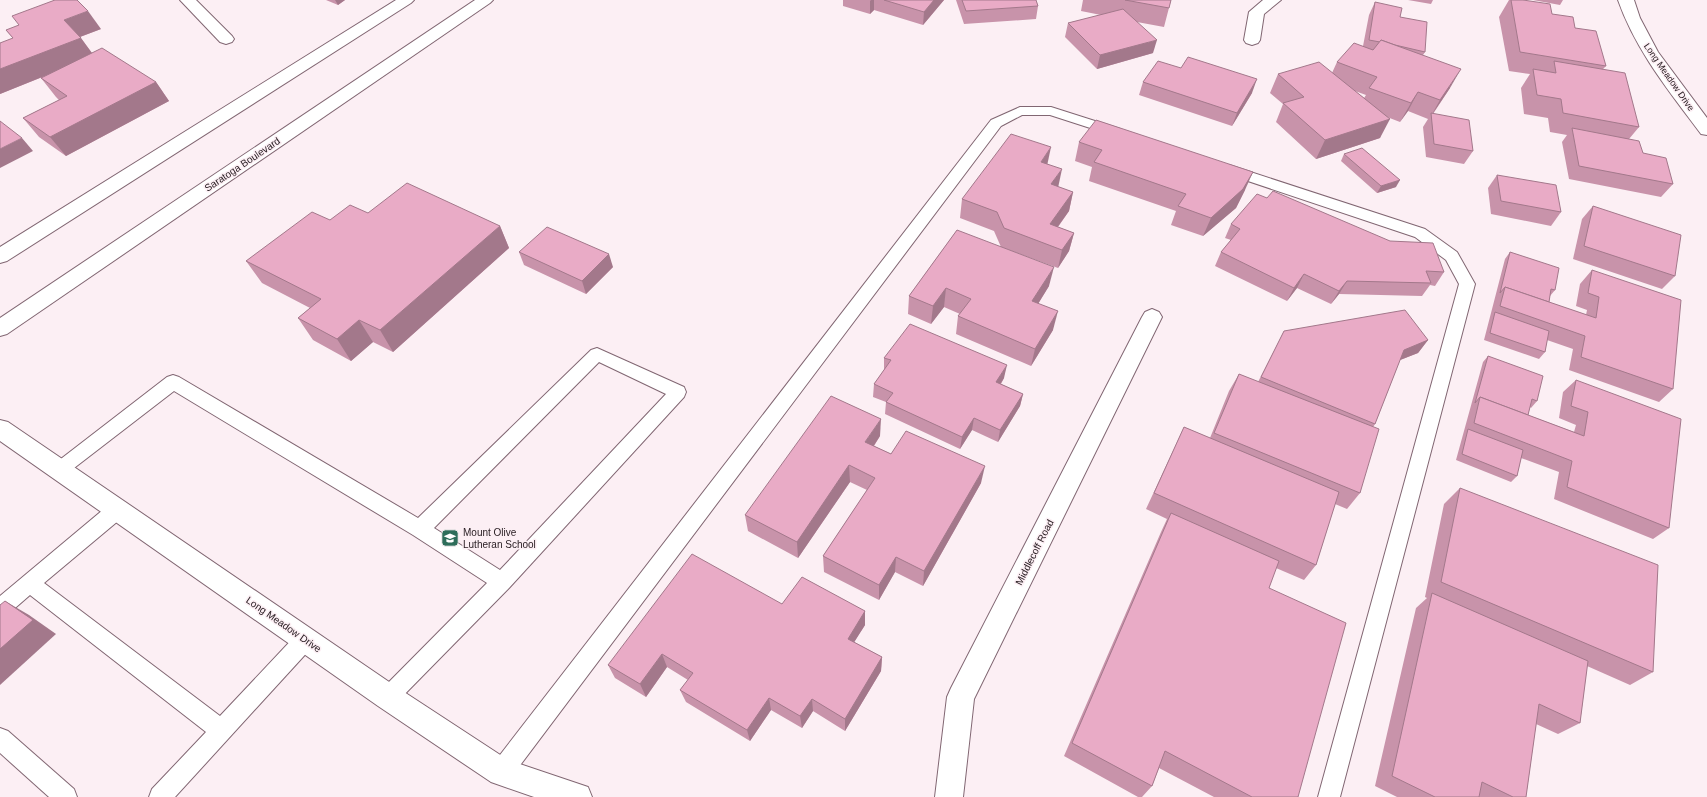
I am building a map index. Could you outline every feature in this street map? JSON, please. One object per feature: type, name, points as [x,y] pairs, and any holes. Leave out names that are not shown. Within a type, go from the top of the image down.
[{"type":"street","points":[[188,0],[226,39]]},
{"type":"street","points":[[0,256],[406,0]]},
{"type":"street","name":"Saratoga Boulevard","points":[[0,328],[484,0]]},
{"type":"street","points":[[1252,40],[1257,12],[1273,0]]},
{"type":"street","name":"Long Meadow Drive","points":[[1626,0],[1632,20],[1647,48],[1707,130]]},
{"type":"street","name":"Middlecoff Road","points":[[949,797],[961,697],[1152,317]]},
{"type":"street","name":"Long Meadow Drive","points":[[0,429],[388,697],[501,772],[578,797]]},
{"type":"lane","points":[[501,772],[996,123],[1020,111],[1051,111],[1126,136]]},
{"type":"lane","points":[[1217,166],[1420,233],[1452,256],[1467,284],[1329,797]]},
{"type":"lane","points":[[388,697],[502,582],[678,392],[597,354],[420,529]]},
{"type":"lane","points":[[60,470],[173,382],[420,529],[502,582]]},
{"type":"lane","points":[[0,608],[117,510]]},
{"type":"lane","points":[[29,583],[221,730]]},
{"type":"lane","points":[[160,797],[306,639]]},
{"type":"lane","points":[[0,739],[66,797]]},
{"type":"building","points":[[55,0],[77,0],[88,11],[64,20],[81,38],[0,69],[0,43],[13,38],[6,30],[19,25],[12,16]]},
{"type":"building","points":[[884,0],[934,0],[924,12]]},
{"type":"building","points":[[962,0],[1036,0],[1038,6],[966,11]]},
{"type":"building","points":[[1125,0],[1171,0],[1169,8]]},
{"type":"building","points":[[1511,0],[1523,0],[1550,4],[1552,14],[1573,17],[1575,28],[1596,31],[1606,66],[1520,52]]},
{"type":"building","points":[[1375,2],[1402,8],[1400,17],[1427,22],[1425,52],[1381,40],[1380,42],[1369,40]]},
{"type":"building","points":[[1123,9],[1157,40],[1100,55],[1068,23]]},
{"type":"building","points":[[1381,40],[1461,69],[1440,100],[1418,92],[1411,103],[1369,88],[1377,77],[1337,62],[1354,43],[1373,50]]},
{"type":"building","points":[[102,48],[156,82],[50,137],[23,118],[67,96],[41,78]]},
{"type":"building","points":[[1188,57],[1257,79],[1237,113],[1143,82],[1158,61],[1181,68]]},
{"type":"building","points":[[1554,61],[1625,73],[1639,127],[1563,113],[1561,99],[1537,95],[1533,69],[1556,73]]},
{"type":"building","points":[[1319,62],[1390,119],[1325,140],[1283,103],[1304,97],[1278,74]]},
{"type":"building","points":[[1431,113],[1469,120],[1473,151],[1434,144]]},
{"type":"building","points":[[1096,120],[1253,172],[1243,189],[1211,218],[1178,206],[1186,194],[1094,162],[1102,150],[1079,142]]},
{"type":"building","points":[[0,121],[22,138],[0,149]]},
{"type":"building","points":[[1572,128],[1639,141],[1643,153],[1666,158],[1673,184],[1579,166]]},
{"type":"building","points":[[1011,134],[1051,147],[1041,162],[1062,169],[1051,184],[1073,192],[1050,224],[1074,233],[1062,250],[1004,228],[997,212],[962,199]]},
{"type":"building","points":[[1362,148],[1400,180],[1381,186],[1344,154]]},
{"type":"building","points":[[1497,175],[1556,185],[1561,212],[1501,201]]},
{"type":"building","points":[[407,183],[500,226],[380,330],[359,320],[337,339],[298,318],[321,299],[246,261],[312,212],[330,220],[350,205],[368,213]]},
{"type":"building","points":[[1273,191],[1390,241],[1433,243],[1444,272],[1426,271],[1431,283],[1347,281],[1339,291],[1304,274],[1294,288],[1221,252],[1240,229],[1231,224],[1257,194],[1267,198]]},
{"type":"building","points":[[1593,206],[1681,235],[1675,276],[1584,246]]},
{"type":"building","points":[[547,227],[609,254],[582,281],[519,252]]},
{"type":"building","points":[[957,230],[1054,267],[1032,301],[1058,311],[1035,349],[958,316],[971,299],[946,288],[933,306],[909,296]]},
{"type":"building","points":[[1510,252],[1559,268],[1555,290],[1551,289],[1549,302],[1505,287],[1500,293]]},
{"type":"building","points":[[1592,270],[1681,300],[1673,389],[1581,357],[1585,336],[1500,306],[1505,287],[1596,318],[1599,297],[1588,293]]},
{"type":"building","points":[[1405,310],[1428,340],[1404,350],[1375,424],[1261,377],[1284,331]]},
{"type":"building","points":[[1495,312],[1549,331],[1545,352],[1490,333]]},
{"type":"building","points":[[910,324],[1007,365],[996,382],[1023,394],[1000,430],[974,418],[962,437],[886,402],[893,393],[874,384],[891,360],[884,358]]},
{"type":"building","points":[[1488,356],[1543,376],[1537,401],[1532,399],[1528,415],[1480,397],[1475,403]]},
{"type":"building","points":[[1239,374],[1379,429],[1360,493],[1214,433]]},
{"type":"building","points":[[1576,380],[1681,419],[1669,528],[1567,487],[1572,461],[1474,423],[1480,397],[1584,436],[1588,412],[1571,406]]},
{"type":"building","points":[[831,396],[881,419],[865,442],[891,454],[906,431],[985,466],[924,571],[896,557],[879,585],[823,556],[875,478],[849,465],[797,542],[745,515]]},
{"type":"building","points":[[1184,427],[1339,492],[1316,565],[1154,493]]},
{"type":"building","points":[[1468,429],[1523,450],[1517,476],[1462,454]]},
{"type":"building","points":[[1460,488],[1658,565],[1653,672],[1441,582]]},
{"type":"building","points":[[1171,513],[1279,561],[1269,588],[1346,623],[1298,797],[1252,797],[1165,751],[1152,786],[1072,743]]},
{"type":"building","points":[[692,554],[782,604],[802,577],[865,611],[848,639],[882,657],[845,719],[812,699],[800,716],[769,698],[747,730],[680,690],[693,673],[662,654],[640,684],[608,665]]},
{"type":"building","points":[[1432,593],[1588,661],[1580,723],[1539,704],[1526,797],[1513,797],[1482,782],[1479,797],[1435,797],[1392,776]]},
{"type":"building","points":[[5,601],[33,620],[0,649],[0,605]]},
{"type":"place","name":"Mount Olive Lutheran School","points":[[450,538]]}]
